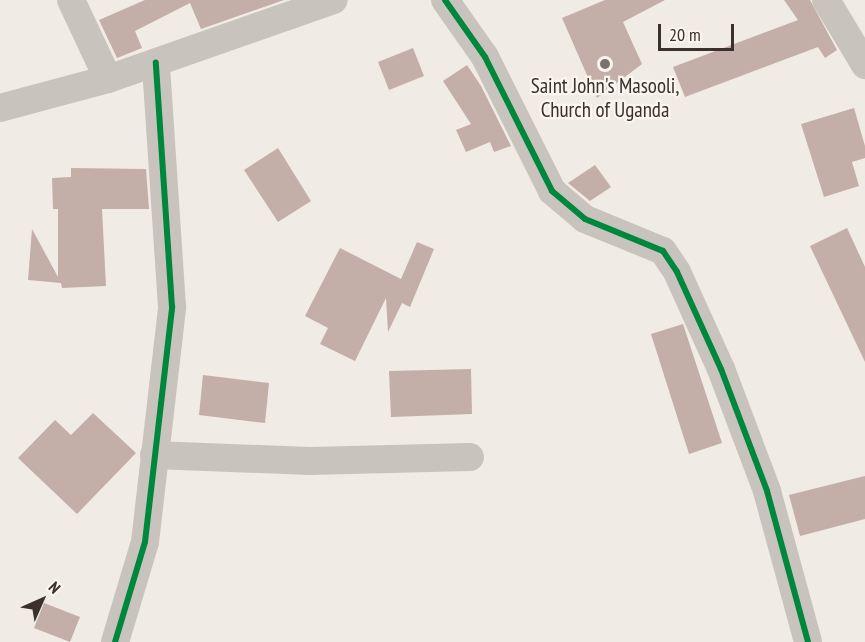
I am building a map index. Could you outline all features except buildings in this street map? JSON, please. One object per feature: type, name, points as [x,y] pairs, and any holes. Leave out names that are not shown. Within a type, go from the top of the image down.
[{"type":"street","points":[[71,0],[108,79]]},
{"type":"street","points":[[0,108],[108,79],[334,0]]},
{"type":"street","points":[[445,0],[485,57],[552,191],[585,219],[663,251],[677,272],[721,369],[767,491],[808,642]]},
{"type":"street","points":[[826,0],[865,65]]},
{"type":"street","points":[[115,642],[145,542],[172,307],[156,63]]},
{"type":"street","points":[[154,455],[310,461],[470,457]]},
{"type":"cycle path","points":[[445,0],[485,57],[552,191],[585,219],[663,251],[677,272],[721,369],[767,491],[808,642]]},
{"type":"cycle path","points":[[115,642],[145,542],[172,307],[156,63]]},
{"type":"place","name":"Saint John's Masooli, Church of Uganda","points":[[605,64]]}]
